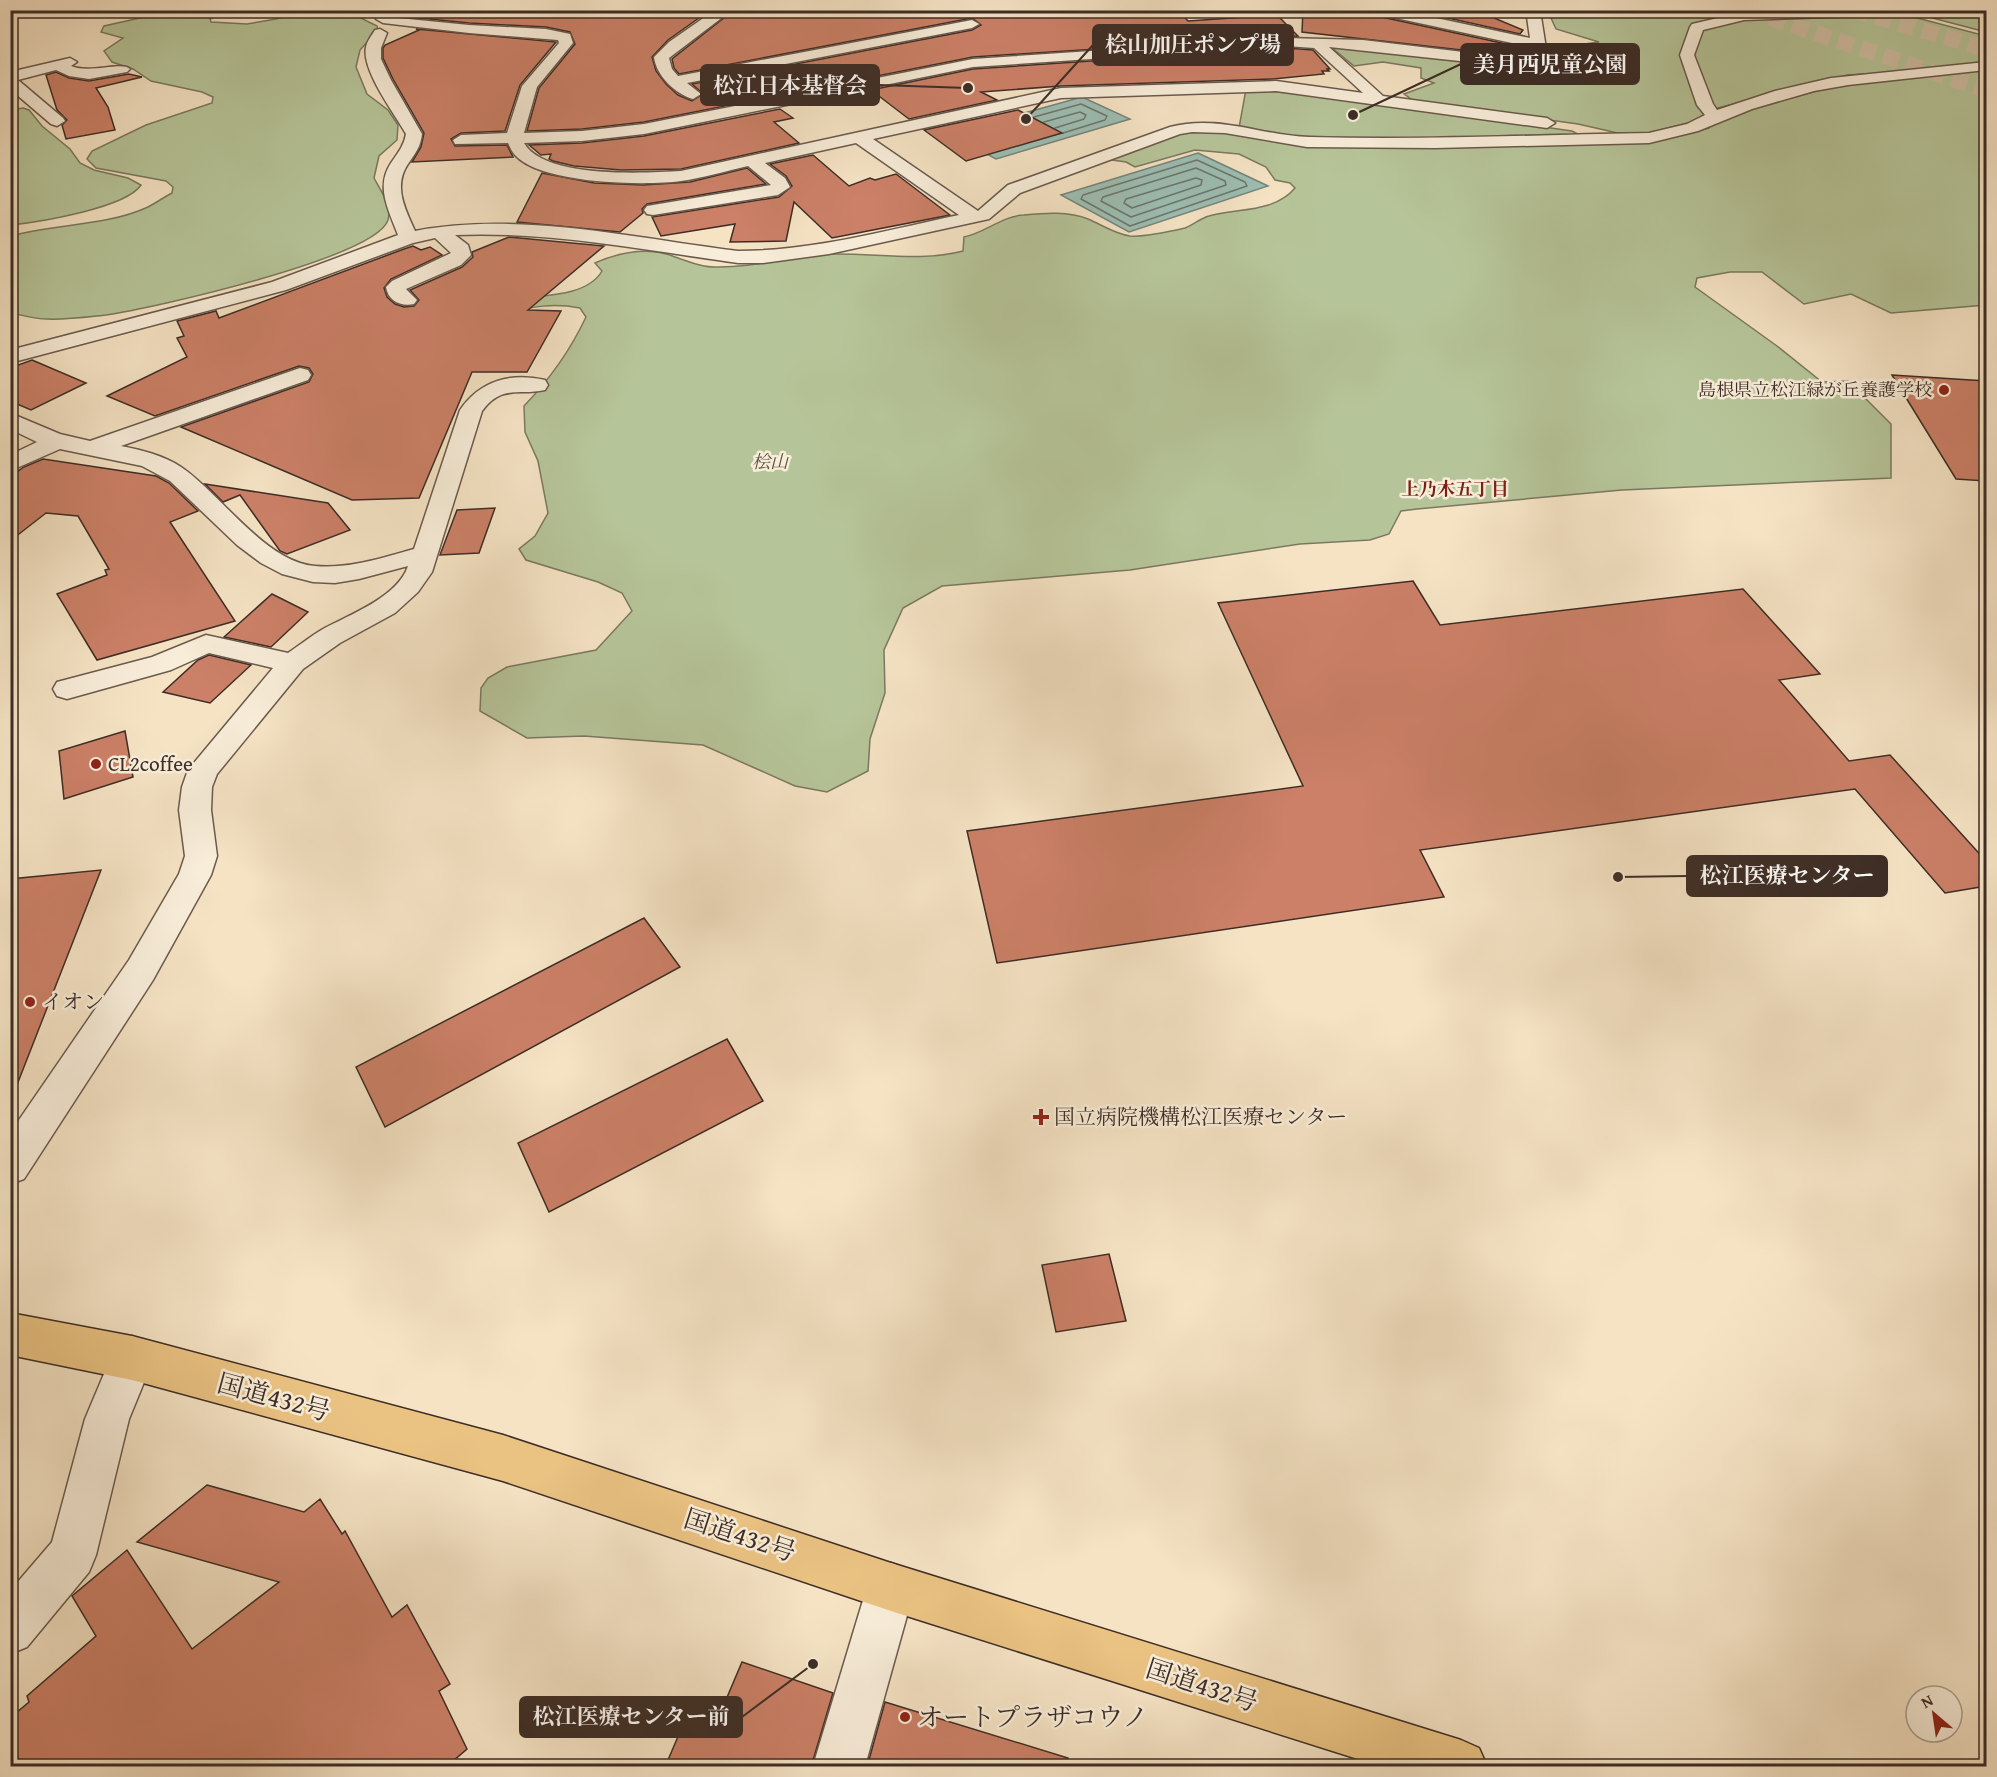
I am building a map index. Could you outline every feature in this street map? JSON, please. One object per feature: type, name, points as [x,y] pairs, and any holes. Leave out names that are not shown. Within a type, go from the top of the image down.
[{"type":"highway","name":"国道432号","points":[[10,1334],[132,1358],[503,1458],[891,1587],[1461,1767]]},
{"type":"street","points":[[721,114],[675,81],[661,61],[661,57],[664,49],[725,10]]},
{"type":"street","points":[[1377,10],[1540,44]]},
{"type":"street","points":[[461,140],[614,133],[721,114],[973,63],[1307,42],[1334,42],[1482,59],[1525,61],[1540,55],[1540,44],[1534,14],[1516,10]]},
{"type":"street","points":[[1714,117],[1705,105],[1687,56],[1697,27],[1714,21],[1744,16],[1910,10]]},
{"type":"street","points":[[675,81],[971,17],[973,63]]},
{"type":"street","points":[[408,238],[390,186],[394,170],[414,141],[414,134],[383,82],[375,58],[373,50],[381,26],[546,33],[565,37],[566,43],[531,86],[514,139],[516,146],[535,161],[576,173],[599,176],[671,177],[1061,93],[1101,90],[1276,86],[1577,127],[1619,138]]},
{"type":"street","points":[[1307,42],[1321,46],[1377,98]]},
{"type":"street","points":[[57,121],[23,102],[10,79],[63,64],[75,75],[100,74],[122,69]]},
{"type":"street","points":[[10,357],[279,286],[408,238],[438,232],[479,228],[542,231],[714,255],[763,257],[829,248],[975,218],[990,212],[1002,197],[1014,189],[1176,130],[1193,127],[1218,127],[1286,140],[1351,143],[1649,138],[1692,128],[1714,117],[1756,102],[1847,80],[1957,72],[1986,66]]},
{"type":"street","points":[[859,137],[975,218]]},
{"type":"street","points":[[653,210],[781,187],[779,182],[752,161]]},
{"type":"street","points":[[407,300],[396,291],[399,285],[454,261],[461,255],[461,249],[438,232]]},
{"type":"street","points":[[93,448],[300,375]]},
{"type":"street","points":[[10,1166],[141,970],[195,875],[201,856],[195,810],[197,787],[203,770],[293,663],[330,637],[386,607],[409,586],[419,572],[471,410],[484,392],[513,385],[537,385]]},
{"type":"street","points":[[10,420],[58,441],[147,460],[165,467],[230,526],[288,569],[300,573],[339,576],[362,572],[423,554]]},
{"type":"street","points":[[10,464],[58,441]]},
{"type":"street","points":[[67,689],[161,664],[206,644],[293,663]]},
{"type":"street","points":[[10,1630],[72,1555],[106,1419],[132,1358]]},
{"type":"street","points":[[839,1767],[891,1587]]},
{"type":"green space","points":[[176,10],[229,11],[210,19],[211,22],[247,24],[304,11],[347,11],[377,26],[378,30],[360,50],[356,67],[367,94],[388,110],[398,125],[397,140],[379,156],[374,178],[387,204],[388,220],[374,235],[345,250],[259,280],[167,303],[106,315],[61,319],[33,318],[11,313],[11,236],[115,218],[148,207],[172,193],[173,187],[166,181],[96,168],[87,159],[92,151],[146,125],[212,103],[213,97],[202,92],[151,81],[133,69],[112,62],[104,51],[123,38],[101,32],[104,26]]},
{"type":"green space","points":[[1887,10],[1986,36],[1986,63],[1939,70],[1847,75],[1714,109],[1692,122],[1645,134],[1622,134],[1578,124],[1414,101],[1404,94],[1434,83],[1421,78],[1421,68],[1383,62],[1354,66],[1331,47],[1514,66],[1537,73],[1559,75],[1574,72],[1556,69],[1538,61],[1546,58],[1547,45],[1563,47],[1599,42],[1556,29],[1551,18],[1562,15],[1555,11]]},
{"type":"green space","points":[[1939,11],[1986,11],[1986,32],[1921,15]]},
{"type":"green space","name":"桧山","points":[[1986,68],[1986,305],[1891,313],[1851,294],[1804,304],[1762,272],[1730,272],[1697,278],[1695,287],[1777,346],[1822,382],[1848,381],[1891,424],[1891,478],[1622,490],[1417,509],[1401,511],[1389,534],[1370,540],[1300,544],[1130,570],[942,586],[903,608],[884,650],[885,693],[870,739],[868,771],[827,792],[795,786],[703,745],[584,736],[527,738],[480,711],[481,688],[488,678],[507,667],[596,650],[632,611],[622,593],[598,582],[526,560],[519,549],[535,536],[548,513],[538,461],[525,432],[524,406],[559,364],[586,317],[580,308],[561,306],[534,307],[507,314],[515,299],[563,293],[586,286],[602,271],[595,263],[624,253],[644,251],[665,254],[709,267],[744,266],[832,254],[931,256],[963,251],[964,237],[1008,218],[1056,213],[1081,216],[1119,233],[1142,236],[1185,228],[1209,216],[1266,206],[1277,202],[1295,188],[1290,183],[1275,180],[1266,167],[1239,154],[1195,150],[1135,167],[1126,162],[1112,160],[1120,154],[1192,129],[1207,129],[1286,143],[1626,144],[1657,141],[1709,128],[1711,124],[1745,110],[1851,82],[1959,73]]},
{"type":"green space","points":[[1246,89],[1276,89],[1572,131],[1578,134],[1551,138],[1302,138],[1239,128]]},
{"type":"green space","points":[[23,108],[29,110],[42,126],[70,149],[80,163],[94,170],[128,178],[141,185],[118,201],[101,207],[41,221],[11,225],[11,110]]},
{"type":"water","points":[[1082,97],[1130,119],[996,159],[949,134]]},
{"type":"water","points":[[1198,153],[1268,186],[1129,232],[1061,195]]},
{"type":"building","points":[[380,10],[710,10],[668,40],[652,57],[656,71],[666,84],[678,95],[692,101],[703,94],[692,84],[972,30],[981,25],[972,18],[679,74],[674,68],[672,59],[734,10],[1178,10],[1188,21],[1277,15],[1298,36],[973,57],[644,122],[582,129],[527,131],[539,88],[575,44],[570,32],[546,27],[469,23],[379,14]]},
{"type":"building","points":[[1303,10],[1368,10],[1377,16],[1511,45],[1504,53],[1497,54],[1302,32]]},
{"type":"building","points":[[1412,10],[1475,10],[1523,30],[1520,34]]},
{"type":"building","points":[[416,29],[556,42],[520,85],[505,131],[461,133],[451,139],[455,146],[507,145],[513,157],[412,162],[421,147],[424,133],[393,79],[383,58],[383,48],[419,30]]},
{"type":"building","points":[[1286,48],[1313,50],[1330,69],[1327,69],[1329,71],[1322,71],[1324,74],[1273,79],[1061,86],[981,92],[997,100],[909,119],[871,90],[973,69]]},
{"type":"building","points":[[56,72],[69,78],[89,81],[129,74],[142,77],[96,88],[108,107],[115,130],[66,139],[62,125],[67,120],[57,110],[46,75]]},
{"type":"building","points":[[780,109],[793,118],[774,122],[799,143],[681,169],[621,170],[574,166],[553,161],[549,159],[551,154],[541,155],[529,145],[582,143],[644,136]]},
{"type":"building","points":[[1018,110],[1062,133],[966,161],[924,130]]},
{"type":"building","points":[[813,155],[849,186],[870,178],[875,180],[896,174],[950,215],[832,238],[794,202],[786,241],[730,242],[735,224],[661,236],[652,217],[779,197],[792,186],[786,176],[770,164]]},
{"type":"building","points":[[747,168],[766,184],[647,204],[642,209],[643,213],[620,232],[517,222],[542,173],[594,183],[643,185],[690,182]]},
{"type":"building","points":[[509,237],[604,246],[528,310],[561,311],[527,372],[472,372],[419,498],[352,500],[181,427],[309,382],[313,374],[309,368],[299,366],[155,416],[107,396],[187,357],[177,338],[184,336],[177,321],[216,311],[219,318],[404,249],[413,246],[421,250],[430,247],[442,255],[391,279],[384,288],[387,297],[395,304],[404,307],[414,306],[419,300],[410,290],[462,267],[473,257],[472,252]]},
{"type":"building","points":[[32,360],[86,383],[31,410],[10,401],[10,368]]},
{"type":"building","points":[[1892,375],[1986,381],[1986,481],[1956,479]]},
{"type":"building","points":[[43,459],[156,476],[169,483],[198,511],[170,522],[235,621],[97,660],[57,594],[107,575],[105,570],[109,569],[78,516],[46,513],[10,541],[10,477],[24,467]]},
{"type":"building","points":[[205,484],[328,503],[350,530],[287,554],[280,551],[240,495],[223,502]]},
{"type":"building","points":[[495,508],[479,553],[440,555],[457,510]]},
{"type":"building","points":[[1413,581],[1440,625],[1743,589],[1820,674],[1779,680],[1849,761],[1890,755],[1986,861],[1986,886],[1945,893],[1855,789],[1420,850],[1444,897],[997,963],[967,831],[1303,786],[1218,603]]},
{"type":"building","points":[[272,594],[308,612],[271,647],[224,637]]},
{"type":"building","points":[[209,655],[251,665],[210,703],[163,692],[198,660]]},
{"type":"building","name":"CL2coffee","points":[[125,731],[133,777],[64,799],[59,751]]},
{"type":"building","points":[[101,870],[13,1095],[10,1095],[10,879]]},
{"type":"building","points":[[644,918],[680,967],[385,1127],[356,1067]]},
{"type":"building","points":[[727,1039],[763,1101],[549,1212],[518,1143]]},
{"type":"building","points":[[1109,1254],[1126,1321],[1056,1332],[1042,1265]]},
{"type":"building","points":[[207,1485],[304,1512],[320,1499],[342,1534],[345,1531],[392,1617],[407,1605],[450,1684],[439,1691],[467,1749],[446,1767],[23,1767],[10,1743],[10,1718],[29,1702],[27,1696],[96,1636],[72,1596],[127,1550],[192,1649],[279,1582],[137,1542]]},
{"type":"building","points":[[742,1662],[833,1693],[811,1767],[665,1767],[686,1718],[714,1728]]},
{"type":"building","name":"オートプラザコウノ","points":[[885,1702],[1068,1758],[1067,1767],[867,1767]]},
{"type":"tunnel","points":[[1747,10],[1986,90]]},
{"type":"tunnel","points":[[1853,10],[1986,49]]},
{"type":"place","name":"松江日本基督会","points":[[968,88]]},
{"type":"place","name":"美月西児童公園","points":[[1353,115]]},
{"type":"place","name":"桧山加圧ポンプ場","points":[[1026,119]]},
{"type":"place","name":"島根県立松江緑が丘養護学校","points":[[1944,390]]},
{"type":"place","name":"CL2coffee","points":[[96,764]]},
{"type":"place","name":"松江医療センター","points":[[1618,877]]},
{"type":"place","name":"イオン","points":[[30,1002]]},
{"type":"place","name":"国立病院機構松江医療センター","points":[[1041,1117]]},
{"type":"place","name":"松江医療センター前","points":[[813,1664]]},
{"type":"place","name":"オートプラザコウノ","points":[[905,1717]]},
{"type":"district","name":"上乃木五丁目","points":[[1455,489]]}]
